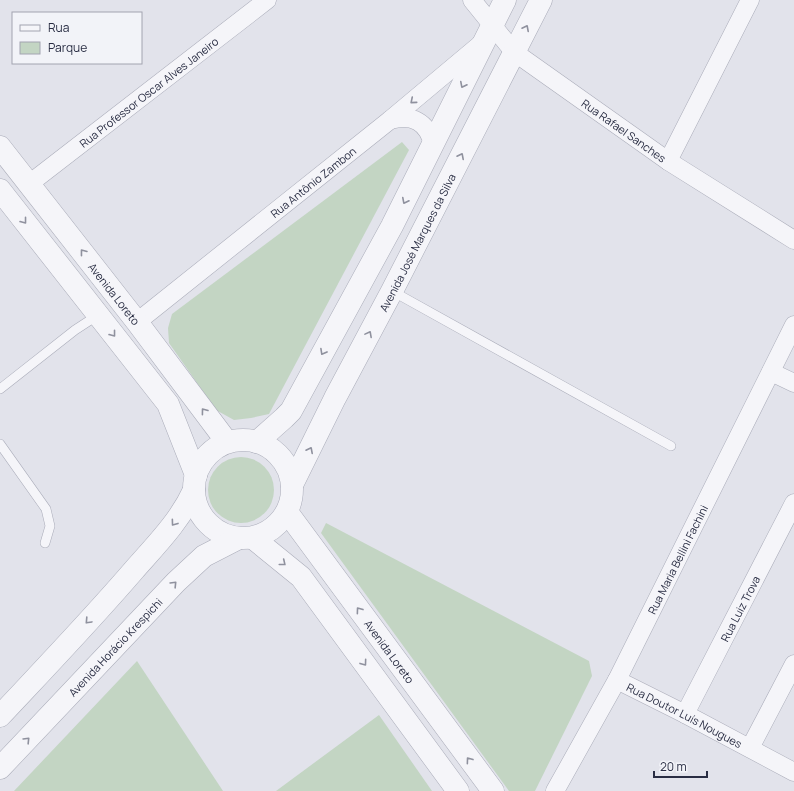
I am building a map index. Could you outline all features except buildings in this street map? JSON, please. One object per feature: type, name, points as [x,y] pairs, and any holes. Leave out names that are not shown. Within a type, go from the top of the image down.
[{"type":"street","name":"Rua Professor Oscar Alves Janeiro","points":[[29,184],[267,0]]},
{"type":"street","name":"Rua Rafael Sanches","points":[[472,0],[489,33],[514,52],[668,161],[794,240]]},
{"type":"street","points":[[257,442],[291,411],[392,226],[506,0]]},
{"type":"street","name":"Avenida José Marques da Silva","points":[[292,485],[335,398],[392,291],[541,0]]},
{"type":"street","points":[[668,161],[750,0]]},
{"type":"street","name":"Rua Antônio Zambon","points":[[137,322],[390,120],[489,33]]},
{"type":"street","points":[[390,120],[409,118],[418,121],[431,135],[434,144]]},
{"type":"street","name":"Avenida Loreto","points":[[0,147],[137,322],[227,442]]},
{"type":"street","points":[[0,190],[168,404],[195,482],[196,504],[202,517],[212,528],[225,535],[246,538],[267,533],[279,524],[287,512],[292,499],[292,485],[289,470],[281,458],[270,448],[257,442],[242,440],[227,442],[213,450],[202,461],[195,482],[183,511],[172,527],[113,594],[0,716]]},
{"type":"street","name":"Rua Maria Bellini Fachini","points":[[555,791],[618,680],[794,325]]},
{"type":"street","points":[[771,372],[794,383]]},
{"type":"street","name":"Rua Luiz Trova","points":[[685,714],[794,503]]},
{"type":"street","name":"Avenida Loreto","points":[[287,512],[493,791]]},
{"type":"street","points":[[246,538],[301,577],[458,791]]},
{"type":"street","name":"Avenida Horácio Krespichi","points":[[0,768],[176,582],[204,556],[246,538]]},
{"type":"street","points":[[750,748],[794,664]]},
{"type":"street","name":"Rua Doutor Luís Nougues","points":[[618,680],[794,772]]},
{"type":"lane","points":[[392,291],[670,446]]},
{"type":"lane","points":[[0,389],[75,330],[98,315]]},
{"type":"lane","points":[[0,444],[46,508],[50,526],[45,543]]},
{"type":"green space","points":[[402,142],[409,150],[269,414],[234,420],[216,410],[169,343],[168,328],[172,314]]},
{"type":"green space","points":[[235,457],[247,457],[254,459],[265,466],[272,477],[274,490],[272,503],[265,514],[254,521],[247,523],[235,523],[228,521],[217,514],[210,503],[208,496],[208,484],[210,477],[217,466],[228,459]]},
{"type":"green space","points":[[326,523],[589,661],[592,676],[535,791],[509,791],[321,533]]},
{"type":"green space","points":[[137,661],[223,791],[14,791]]},
{"type":"green space","points":[[379,715],[432,791],[276,791]]}]
